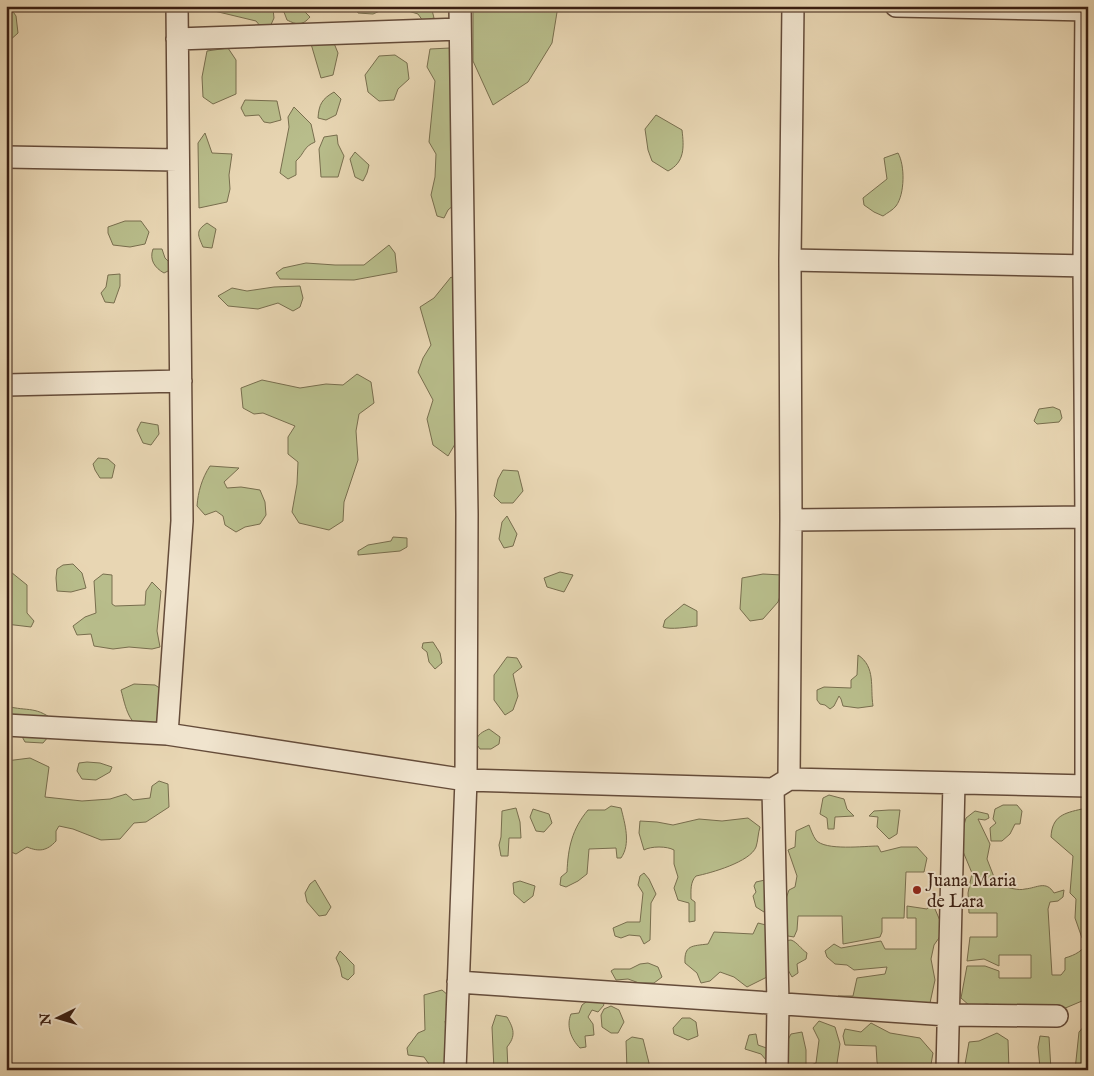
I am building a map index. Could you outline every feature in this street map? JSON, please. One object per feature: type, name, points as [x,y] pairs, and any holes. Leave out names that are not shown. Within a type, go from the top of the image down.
[{"type":"street","points":[[166,734],[182,521],[177,6]]},
{"type":"street","points":[[455,1070],[466,780],[466,514],[460,6]]},
{"type":"street","points":[[777,1070],[781,784],[791,520],[790,260],[793,6]]},
{"type":"street","points":[[6,725],[166,734],[466,780],[781,784],[954,783],[1087,786],[1086,9],[896,6]]},
{"type":"street","points":[[177,38],[460,29]]},
{"type":"street","points":[[6,157],[177,160]]},
{"type":"street","points":[[790,260],[1086,266]]},
{"type":"street","points":[[6,385],[181,381]]},
{"type":"street","points":[[791,520],[1087,517]]},
{"type":"street","points":[[946,1070],[954,783]]},
{"type":"street","points":[[458,982],[948,1015],[1057,1016]]},
{"type":"green space","points":[[6,6],[9,6],[16,16],[18,33],[6,46]]},
{"type":"green space","points":[[205,6],[299,6],[310,17],[304,22],[297,24],[287,20],[284,12],[273,9],[274,18],[269,29],[261,27],[256,21],[206,9]]},
{"type":"green space","points":[[355,6],[391,6],[373,14],[358,13]]},
{"type":"green space","points":[[405,6],[431,6],[434,18],[423,21],[418,14],[405,10]]},
{"type":"green space","points":[[473,6],[558,6],[552,43],[528,82],[493,105],[473,61]]},
{"type":"green space","points":[[329,31],[338,53],[333,75],[321,78],[309,37]]},
{"type":"green space","points":[[228,48],[236,60],[236,94],[213,104],[203,97],[202,77],[207,51]]},
{"type":"green space","points":[[450,48],[456,71],[455,204],[448,210],[444,218],[437,216],[431,195],[435,177],[436,154],[429,142],[435,81],[427,67],[430,49]]},
{"type":"green space","points":[[395,55],[407,63],[409,79],[398,89],[394,100],[379,101],[368,92],[365,75],[379,56]]},
{"type":"green space","points":[[334,92],[341,99],[336,115],[326,120],[318,118],[322,102]]},
{"type":"green space","points":[[245,100],[277,101],[281,120],[270,123],[264,122],[259,115],[245,116],[241,108]]},
{"type":"green space","points":[[294,107],[311,124],[315,142],[306,148],[296,161],[296,175],[288,179],[280,173],[289,127],[288,117]]},
{"type":"green space","points":[[656,115],[682,130],[683,148],[680,159],[668,171],[652,161],[648,150],[645,129]]},
{"type":"green space","points":[[205,133],[212,153],[232,154],[229,175],[230,189],[227,202],[199,208],[198,143]]},
{"type":"green space","points":[[337,135],[338,144],[344,156],[338,177],[321,177],[319,149],[324,137]]},
{"type":"green space","points":[[355,152],[369,165],[363,181],[355,177],[350,159]]},
{"type":"green space","points":[[898,153],[903,172],[901,194],[896,206],[883,216],[864,205],[863,198],[887,179],[884,158]]},
{"type":"green space","points":[[125,221],[141,221],[149,232],[145,244],[130,247],[113,245],[108,233],[108,227]]},
{"type":"green space","points":[[207,223],[216,229],[212,248],[203,247],[199,236],[199,231]]},
{"type":"green space","points":[[389,245],[395,253],[397,272],[354,280],[280,279],[276,273],[283,268],[306,263],[364,265]]},
{"type":"green space","points":[[153,249],[162,249],[165,258],[171,264],[170,270],[164,273],[158,269],[152,260]]},
{"type":"green space","points":[[120,274],[120,286],[114,303],[105,302],[101,293],[106,287],[108,275]]},
{"type":"green space","points":[[451,277],[458,282],[458,439],[448,456],[433,445],[427,419],[433,400],[418,372],[423,358],[431,345],[420,307],[434,298]]},
{"type":"green space","points":[[300,286],[303,298],[300,307],[293,311],[278,303],[258,309],[228,306],[218,296],[232,288],[247,291]]},
{"type":"green space","points":[[357,374],[371,382],[374,403],[359,414],[356,431],[358,460],[344,502],[343,521],[329,530],[299,523],[292,512],[297,484],[298,462],[288,454],[288,437],[295,426],[263,413],[254,414],[243,408],[241,388],[262,380],[300,388],[326,384],[343,385]]},
{"type":"green space","points":[[1053,407],[1060,410],[1062,418],[1059,422],[1037,424],[1034,421],[1039,409]]},
{"type":"green space","points":[[141,422],[158,425],[159,434],[151,445],[143,443],[137,430]]},
{"type":"green space","points":[[98,458],[108,459],[115,465],[112,478],[100,478],[93,464]]},
{"type":"green space","points":[[210,466],[239,468],[224,482],[227,488],[241,487],[260,490],[265,502],[266,515],[260,524],[245,527],[236,532],[225,525],[223,516],[216,511],[205,515],[197,506],[201,485]]},
{"type":"green space","points":[[503,470],[518,471],[523,491],[513,503],[501,503],[494,496],[498,479]]},
{"type":"green space","points":[[507,516],[517,534],[513,546],[504,548],[499,539],[502,522]]},
{"type":"green space","points":[[393,537],[407,538],[407,547],[400,551],[358,555],[358,551],[368,545],[391,541]]},
{"type":"green space","points":[[73,564],[82,573],[86,588],[71,592],[57,591],[57,569],[63,565]]},
{"type":"green space","points":[[6,568],[27,585],[27,613],[34,621],[31,627],[6,624]]},
{"type":"green space","points":[[560,572],[573,575],[564,592],[547,587],[544,578]]},
{"type":"green space","points":[[103,574],[112,575],[112,604],[115,606],[145,605],[146,591],[152,582],[161,591],[157,631],[160,647],[152,649],[129,647],[113,649],[94,646],[91,634],[77,635],[73,626],[85,617],[96,613],[94,581]]},
{"type":"green space","points":[[763,574],[782,575],[783,588],[778,602],[763,619],[750,621],[740,609],[742,578]]},
{"type":"green space","points":[[684,604],[697,611],[697,626],[663,627],[665,620]]},
{"type":"green space","points":[[433,642],[440,653],[442,663],[435,669],[429,662],[427,652],[422,648],[423,643]]},
{"type":"green space","points":[[858,655],[868,665],[870,671],[873,706],[858,708],[843,706],[839,696],[834,706],[830,709],[820,704],[817,700],[817,690],[824,687],[851,688],[851,680],[857,675]]},
{"type":"green space","points":[[507,657],[517,658],[522,667],[513,674],[518,696],[513,710],[505,715],[494,700],[494,675]]},
{"type":"green space","points":[[134,684],[155,685],[161,689],[159,722],[148,731],[136,725],[132,720],[121,690]]},
{"type":"green space","points":[[6,706],[38,711],[57,723],[54,730],[43,743],[25,742],[19,731],[11,727],[6,738]]},
{"type":"green space","points":[[489,729],[500,737],[499,744],[491,749],[480,749],[475,742],[476,739],[480,734]]},
{"type":"green space","points":[[30,758],[49,767],[45,797],[82,801],[110,799],[126,794],[133,800],[150,798],[152,786],[159,781],[168,784],[169,807],[146,822],[134,823],[120,839],[101,840],[73,829],[59,826],[56,831],[56,841],[46,849],[35,850],[27,847],[16,854],[6,850],[6,761]]},
{"type":"green space","points":[[79,763],[100,763],[112,767],[110,772],[96,780],[82,779],[77,771]]},
{"type":"green space","points":[[829,795],[844,799],[847,809],[854,816],[835,817],[834,829],[828,829],[827,818],[820,814],[823,798]]},
{"type":"green space","points":[[1003,805],[1017,805],[1022,811],[1020,824],[1015,824],[1010,834],[1002,841],[991,841],[990,828],[996,823],[993,819],[995,809]]},
{"type":"green space","points":[[611,806],[621,808],[625,827],[626,847],[621,858],[617,858],[616,848],[589,849],[587,874],[566,887],[560,885],[561,877],[567,872],[568,855],[578,824],[588,810],[605,810]]},
{"type":"green space","points":[[516,808],[520,822],[521,838],[509,838],[508,856],[501,856],[499,845],[502,811]]},
{"type":"green space","points":[[533,809],[549,814],[552,823],[544,832],[536,831],[530,817]]},
{"type":"green space","points":[[1082,809],[1088,812],[1088,937],[1082,938],[1075,918],[1076,899],[1070,893],[1073,856],[1051,837],[1054,824],[1060,817]]},
{"type":"green space","points":[[900,810],[897,834],[889,839],[877,827],[878,817],[869,816],[874,811]]},
{"type":"green space","points":[[975,811],[988,814],[989,818],[985,820],[978,819],[990,844],[987,859],[994,877],[1001,886],[1019,890],[1044,886],[1051,889],[1054,893],[1064,890],[1063,897],[1058,901],[1050,902],[1048,909],[1052,975],[1061,975],[1065,970],[1065,958],[1079,952],[1088,940],[1088,1001],[1082,1001],[1056,1012],[1008,1009],[987,1004],[970,1006],[961,998],[967,966],[985,966],[999,971],[999,978],[1031,978],[1031,955],[999,955],[999,966],[984,959],[967,961],[970,937],[997,937],[997,913],[969,913],[968,893],[972,873],[959,842],[966,818]]},
{"type":"green space","points":[[748,818],[760,827],[756,847],[738,862],[696,876],[691,890],[691,899],[695,902],[695,921],[689,922],[689,903],[678,900],[674,888],[678,877],[674,864],[674,850],[659,847],[644,850],[639,833],[640,821],[673,825],[699,819],[722,821]]},
{"type":"green space","points":[[809,825],[816,840],[828,846],[878,846],[881,852],[901,847],[917,847],[927,858],[924,872],[906,872],[904,918],[882,918],[880,937],[843,944],[842,916],[798,916],[797,930],[794,937],[782,935],[781,913],[789,890],[795,887],[797,876],[788,850],[795,847],[796,831]]},
{"type":"green space","points":[[644,873],[656,894],[651,903],[650,940],[644,944],[640,936],[629,935],[621,938],[615,936],[613,928],[627,922],[640,922],[643,893],[638,885],[640,876]]},
{"type":"green space","points":[[315,880],[331,907],[326,915],[319,916],[307,902],[305,893],[310,884]]},
{"type":"green space","points":[[765,880],[772,905],[764,912],[756,907],[753,896],[756,892],[754,886],[756,882]]},
{"type":"green space","points":[[520,881],[535,886],[533,896],[524,903],[514,894],[513,883]]},
{"type":"green space","points":[[932,902],[941,923],[941,935],[934,945],[931,959],[935,980],[930,1003],[835,1001],[838,996],[853,996],[857,978],[885,974],[887,967],[854,970],[847,965],[835,964],[827,957],[825,951],[834,944],[841,948],[881,941],[885,949],[916,949],[916,918],[907,918],[907,906],[927,909]]},
{"type":"green space","points":[[758,923],[766,925],[769,976],[747,987],[734,977],[720,972],[710,981],[701,983],[697,973],[685,963],[686,953],[690,947],[708,944],[714,932],[753,934]]},
{"type":"green space","points":[[791,940],[807,953],[806,959],[797,964],[798,973],[792,977],[788,970],[782,941]]},
{"type":"green space","points":[[340,951],[354,965],[354,974],[348,980],[342,977],[336,958]]},
{"type":"green space","points":[[648,963],[658,967],[662,977],[654,983],[639,983],[628,979],[616,980],[611,971],[614,969],[630,969],[640,964]]},
{"type":"green space","points":[[442,990],[449,996],[448,1018],[445,1021],[453,1070],[433,1070],[424,1057],[408,1055],[407,1048],[418,1033],[425,1030],[424,995]]},
{"type":"green space","points":[[590,999],[601,999],[604,1005],[598,1012],[592,1010],[588,1017],[593,1024],[594,1035],[585,1036],[586,1047],[580,1048],[570,1032],[569,1023],[571,1014],[579,1013],[582,1005]]},
{"type":"green space","points":[[611,1006],[619,1010],[624,1022],[618,1033],[611,1033],[602,1027],[601,1015],[604,1009]]},
{"type":"green space","points":[[496,1015],[507,1017],[512,1029],[513,1036],[507,1047],[508,1070],[494,1070],[492,1027]]},
{"type":"green space","points":[[682,1018],[690,1018],[696,1022],[698,1036],[688,1040],[674,1034],[673,1028]]},
{"type":"green space","points":[[1088,1018],[1088,1052],[1085,1052],[1088,1070],[1075,1070],[1079,1032],[1086,1024]]},
{"type":"green space","points":[[819,1021],[835,1027],[840,1044],[836,1070],[789,1070],[782,1051],[791,1034],[802,1032],[806,1050],[806,1067],[816,1063],[819,1040],[813,1028]]},
{"type":"green space","points":[[871,1023],[890,1033],[920,1038],[933,1053],[930,1070],[880,1070],[877,1062],[876,1046],[845,1045],[843,1036],[845,1029],[861,1032]]},
{"type":"green space","points":[[997,1033],[1008,1040],[1009,1070],[964,1070],[969,1042],[979,1041]]},
{"type":"green space","points":[[756,1034],[758,1045],[772,1050],[772,1060],[766,1060],[761,1054],[745,1049],[749,1035]]},
{"type":"green space","points":[[1040,1036],[1049,1037],[1051,1070],[1038,1070],[1040,1068],[1038,1047]]},
{"type":"green space","points":[[632,1037],[643,1039],[649,1063],[648,1070],[627,1070],[626,1041]]},
{"type":"place","name":"Juana Maria de Lara","points":[[917,890]]}]
